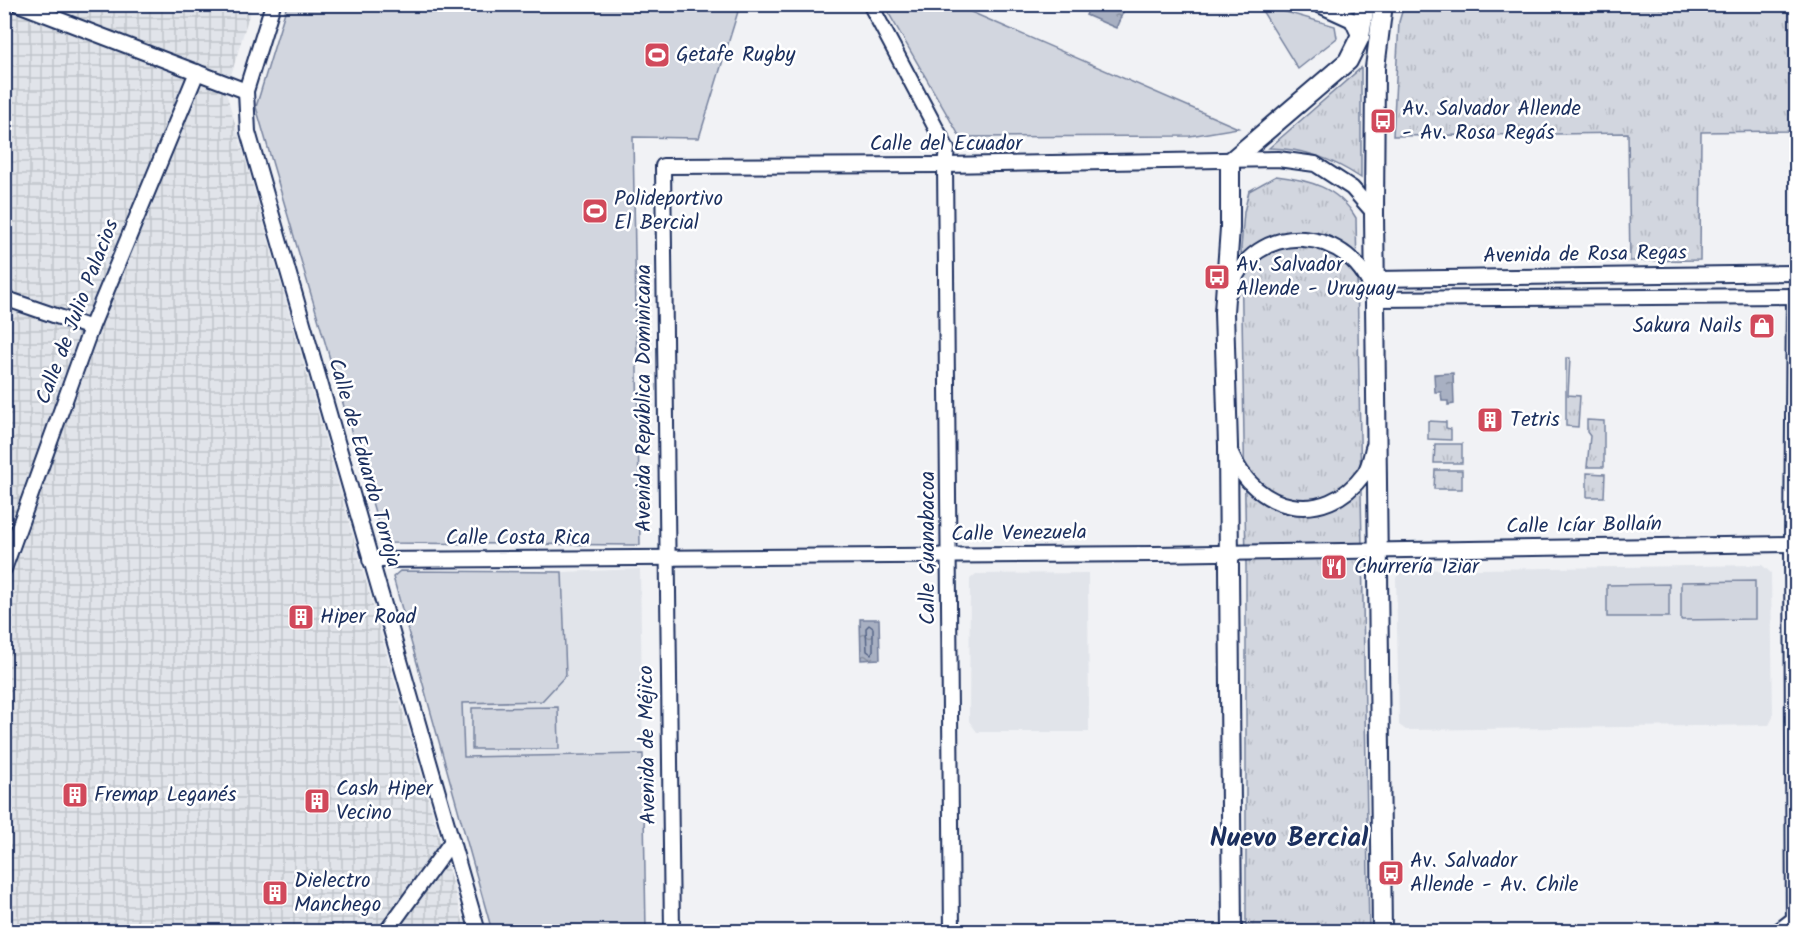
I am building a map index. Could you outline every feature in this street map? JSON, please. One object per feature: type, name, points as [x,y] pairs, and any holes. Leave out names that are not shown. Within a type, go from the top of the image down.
[{"type":"street","points":[[18,4],[246,91]]},
{"type":"street","name":"Calle de Eduardo Torroja","points":[[273,4],[246,91],[248,132],[478,932]]},
{"type":"street","name":"Calle Guanabacoa","points":[[870,4],[947,149],[945,165],[952,932]]},
{"type":"street","points":[[1317,4],[1352,20],[1360,37]]},
{"type":"street","points":[[1347,4],[1353,4]]},
{"type":"street","points":[[1232,932],[1228,446],[1224,312],[1230,228],[1230,162],[1348,61],[1360,37],[1365,4]]},
{"type":"street","points":[[1382,932],[1374,213],[1375,68],[1383,4]]},
{"type":"street","name":"Calle de Julio Palacios","points":[[4,569],[91,328],[197,72]]},
{"type":"street","name":"Calle del Ecuador","points":[[663,166],[1230,162],[1278,159],[1315,164],[1352,188],[1374,213]]},
{"type":"street","name":"Avenida República Dominicana","points":[[663,166],[666,558]]},
{"type":"street","points":[[1224,312],[1231,286],[1246,262],[1270,245],[1298,239],[1325,242],[1346,252],[1365,273],[1375,299]]},
{"type":"street","name":"Avenida de Rosa Regas","points":[[1375,279],[1797,273]]},
{"type":"street","points":[[1777,932],[1794,925],[1792,543],[1795,296]]},
{"type":"street","name":"Avenida de Rosa Regas","points":[[1375,299],[1795,296]]},
{"type":"street","points":[[4,298],[91,328]]},
{"type":"street","points":[[1228,446],[1237,468],[1260,494],[1275,503],[1311,507],[1327,503],[1345,493],[1365,472],[1376,438]]},
{"type":"street","name":"Calle Icíar Bollaín","points":[[1229,553],[1792,543]]},
{"type":"street","name":"Calle Venezuela","points":[[666,558],[1229,553]]},
{"type":"street","name":"Calle Costa Rica","points":[[370,560],[666,558]]},
{"type":"street","name":"Avenida de Méjico","points":[[666,558],[672,932]]},
{"type":"street","points":[[386,932],[452,842]]},
{"type":"shaded area","points":[[5,5],[252,5],[226,92],[466,931],[5,932]]},
{"type":"shaded area","points":[[1762,565],[1771,573],[1773,717],[1769,725],[1406,730],[1399,725],[1396,578],[1401,570]]},
{"type":"shaded area","points":[[640,569],[643,754],[464,757],[462,703],[542,701],[566,674],[562,572]]},
{"type":"shaded area","points":[[1088,573],[1089,732],[977,732],[969,721],[970,579],[976,574]]},
{"type":"green space","points":[[1258,4],[1335,26],[1337,38],[1298,69]]},
{"type":"green space","points":[[287,5],[740,5],[699,138],[633,137],[640,545],[384,543],[256,107]]},
{"type":"green space","points":[[884,5],[955,5],[1238,128],[1190,136],[960,137]]},
{"type":"green space","points":[[1404,5],[1796,5],[1796,131],[1701,132],[1700,260],[1630,261],[1628,133],[1393,136],[1399,22]]},
{"type":"green space","points":[[1361,68],[1361,178],[1317,156],[1294,150],[1269,148]]},
{"type":"green space","points":[[1276,176],[1322,187],[1341,199],[1356,218],[1369,931],[1246,932],[1246,566],[1241,248],[1244,212],[1249,191]]},
{"type":"green space","points":[[1566,358],[1570,358],[1568,395],[1580,396],[1578,427],[1566,426]]},
{"type":"green space","points":[[1587,420],[1604,421],[1604,467],[1587,467],[1590,436],[1587,432]]},
{"type":"green space","points":[[1428,421],[1446,422],[1446,428],[1451,429],[1451,440],[1428,439]]},
{"type":"green space","points":[[1435,444],[1462,444],[1462,463],[1434,463]]},
{"type":"green space","points":[[1435,470],[1462,470],[1462,489],[1434,489]]},
{"type":"green space","points":[[1587,473],[1605,474],[1604,497],[1587,497]]},
{"type":"green space","points":[[400,571],[562,572],[566,675],[542,701],[462,703],[464,757],[643,754],[646,931],[492,931],[393,577]]},
{"type":"green space","points":[[1755,581],[1755,619],[1681,620],[1681,582]]},
{"type":"green space","points":[[1669,584],[1669,617],[1607,617],[1607,585]]},
{"type":"green space","points":[[558,707],[559,749],[472,749],[472,708]]},
{"type":"water","points":[[1091,4],[1111,5],[1124,10],[1116,28],[1086,15]]},
{"type":"water","points":[[1453,373],[1454,404],[1448,405],[1448,401],[1442,401],[1441,392],[1435,392],[1434,374]]},
{"type":"water","points":[[860,619],[879,619],[880,659],[861,660]]},
{"type":"place","name":"Getafe Rugby","points":[[657,55]]},
{"type":"place","name":"Av. Salvador Allende - Av. Rosa Regás","points":[[1383,121]]},
{"type":"place","name":"Polideportivo El Bercial","points":[[595,211]]},
{"type":"place","name":"Av. Salvador Allende - Uruguay","points":[[1217,277]]},
{"type":"place","name":"Sakura Nails","points":[[1762,326]]},
{"type":"place","name":"Tetris","points":[[1490,420]]},
{"type":"place","name":"Churrería Iziar","points":[[1334,567]]},
{"type":"place","name":"Hiper Road","points":[[301,617]]},
{"type":"place","name":"Fremap Leganés","points":[[75,795]]},
{"type":"place","name":"Cash Hiper Vecino","points":[[317,801]]},
{"type":"place","name":"Av. Salvador Allende - Av. Chile","points":[[1391,873]]},
{"type":"place","name":"Dielectro Manchego","points":[[275,893]]},
{"type":"district","name":"Nuevo Bercial","points":[[1289,838]]}]
